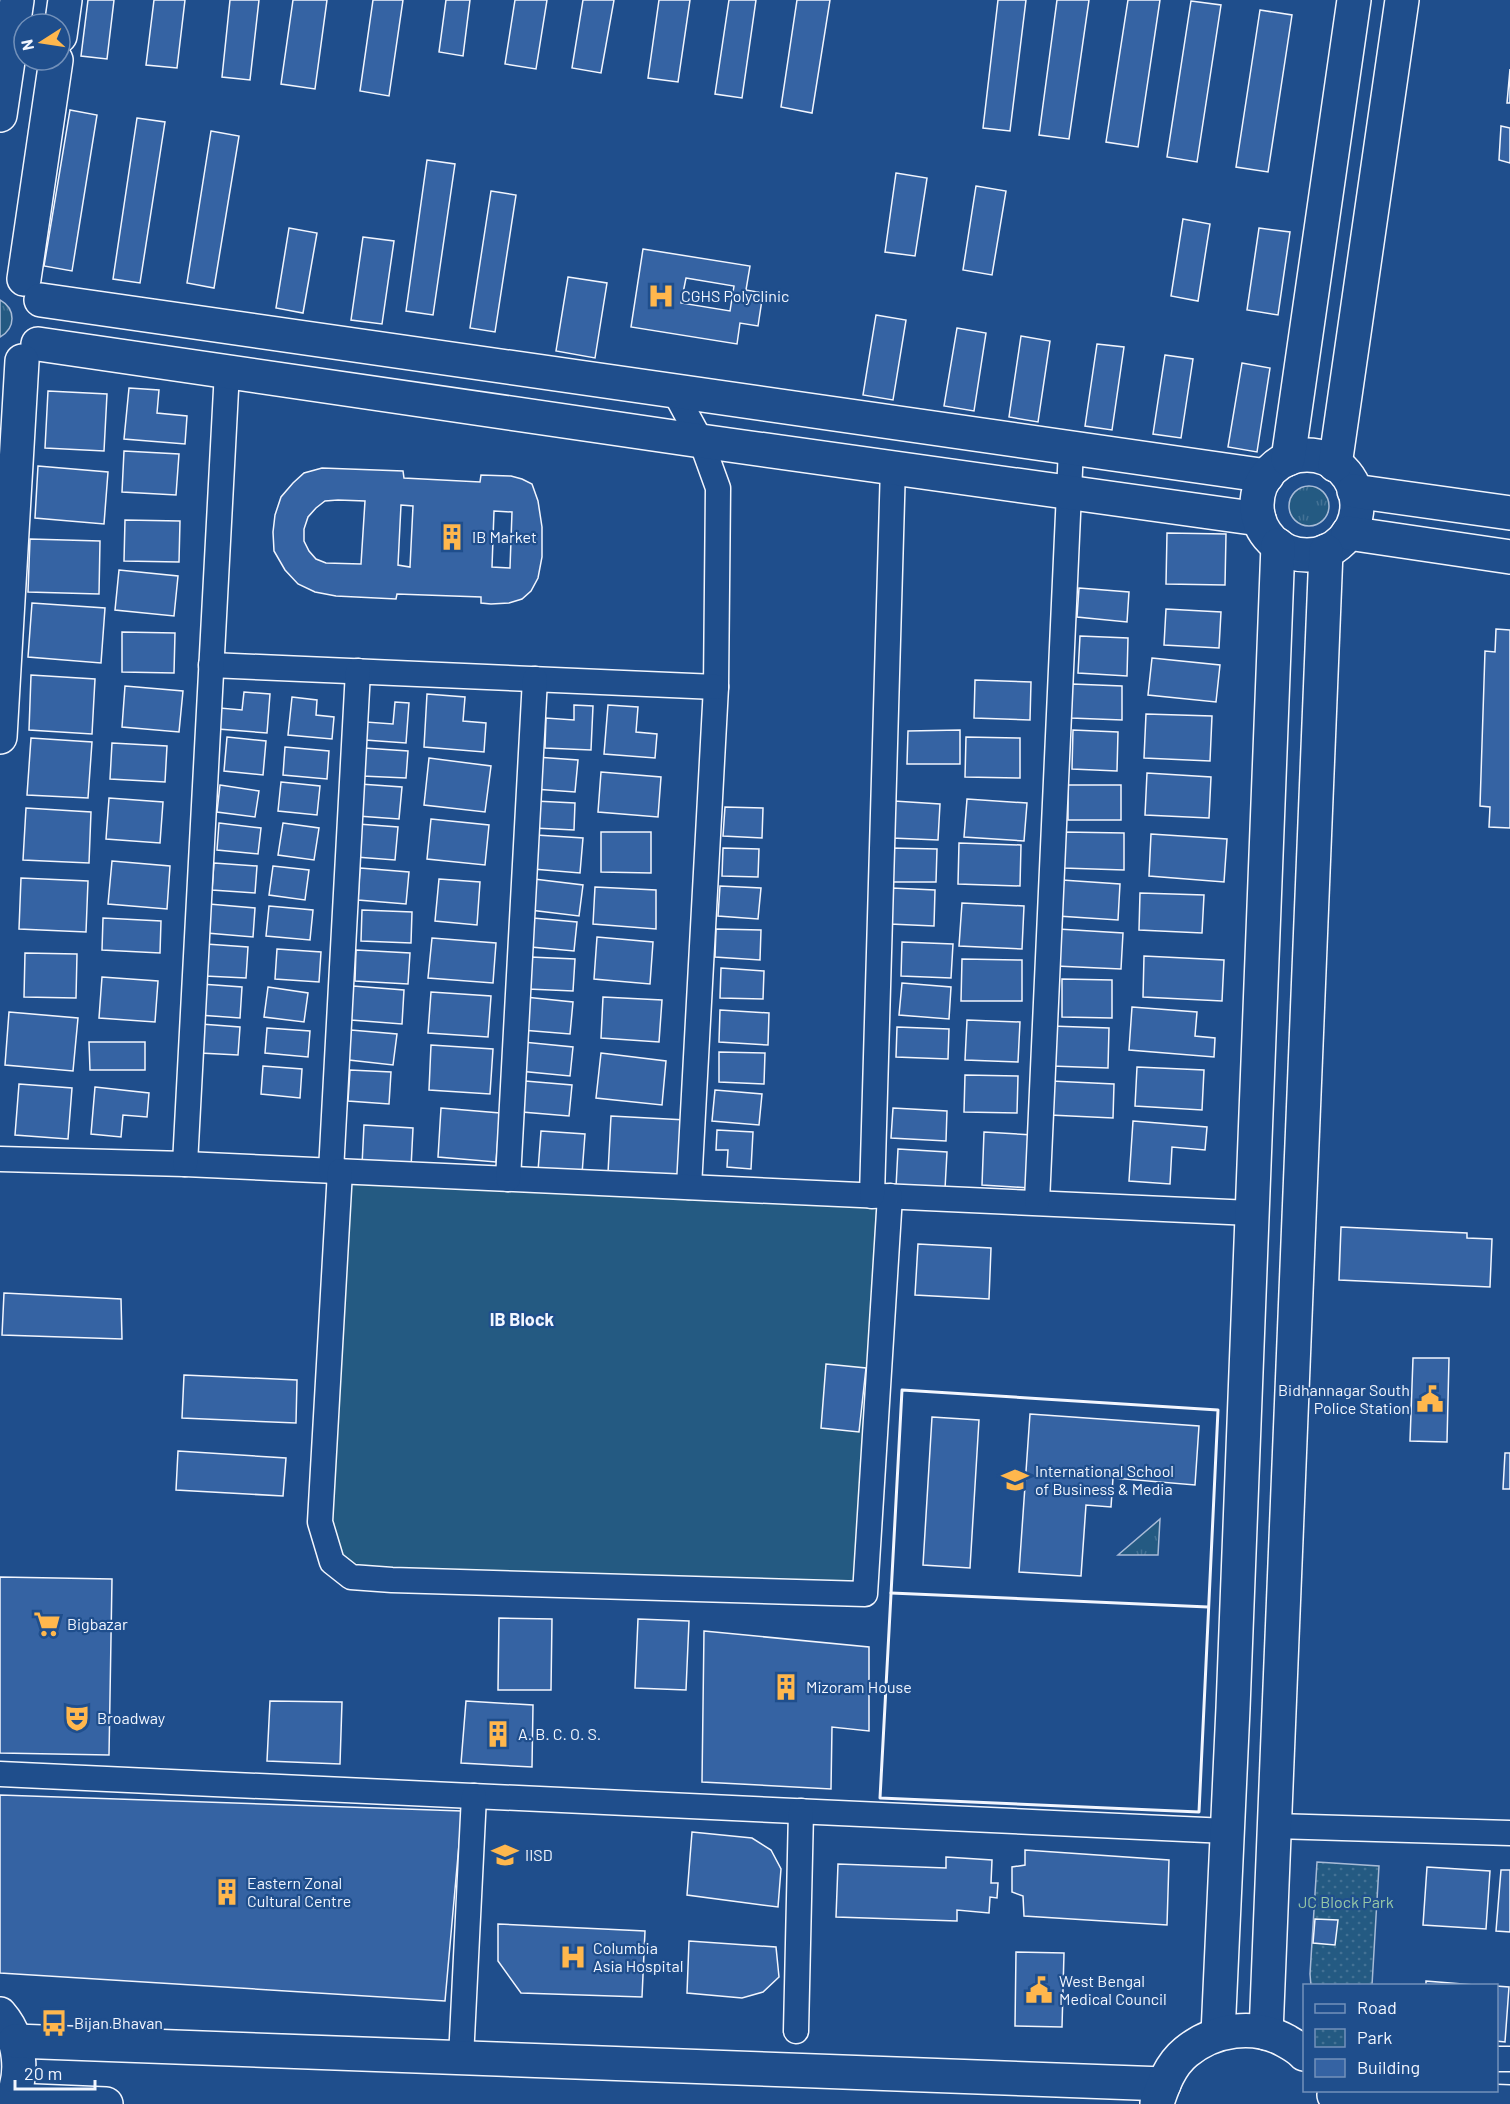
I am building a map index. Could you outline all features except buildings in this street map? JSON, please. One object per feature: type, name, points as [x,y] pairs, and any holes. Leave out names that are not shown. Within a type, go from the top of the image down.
[{"type":"street","points":[[0,115],[17,0]]},
{"type":"street","points":[[22,283],[674,391],[1071,447],[1277,467],[1306,455],[1324,458],[1339,467],[1350,480],[1356,497],[1356,514],[1337,542],[1319,554],[1302,555],[1285,550],[1271,540],[1259,519],[1258,491],[1277,467],[1333,151],[1354,0]]},
{"type":"street","points":[[1335,465],[1402,0]]},
{"type":"street","points":[[0,737],[20,358],[44,328],[44,310],[22,283],[54,72]]},
{"type":"street","points":[[1333,151],[1379,160]]},
{"type":"street","points":[[20,358],[227,371],[701,441],[893,466],[1259,519]]},
{"type":"street","points":[[185,1164],[227,371]]},
{"type":"street","points":[[674,391],[701,441],[718,488],[716,687],[689,1187]]},
{"type":"street","points":[[1037,1202],[1071,447]]},
{"type":"street","points":[[358,671],[320,1522],[332,1562],[351,1577],[382,1579],[865,1594],[881,1196],[893,466]]},
{"type":"street","points":[[1354,491],[1510,513]]},
{"type":"street","points":[[1337,542],[1510,557]]},
{"type":"street","points":[[1266,2033],[1321,654],[1337,542]]},
{"type":"street","points":[[1218,2034],[1233,1708],[1278,545]]},
{"type":"street","points":[[1274,653],[1321,654]]},
{"type":"street","points":[[211,665],[716,687]]},
{"type":"street","points":[[508,1179],[535,679]]},
{"type":"street","points":[[1257,1069],[1305,1072]]},
{"type":"street","points":[[0,1159],[185,1164],[1251,1213]]},
{"type":"street","points":[[1233,1708],[1280,1710]]},
{"type":"street","points":[[0,1774],[1227,1831]]},
{"type":"street","points":[[461,2058],[474,1796]]},
{"type":"street","points":[[796,2031],[801,1811]]},
{"type":"street","points":[[1275,1826],[1510,1833]]},
{"type":"street","points":[[106,2104],[10,2102],[19,2076],[8,2027],[461,2058],[1160,2094],[1166,2077],[1185,2052],[1211,2036],[1242,2030],[1273,2034],[1303,2053]]},
{"type":"street","points":[[1334,2096],[1510,2102]]},
{"type":"green space","points":[[0,300],[9,308],[12,318],[9,329],[0,337]]},
{"type":"green space","points":[[1309,486],[1317,487],[1323,492],[1328,498],[1328,514],[1323,520],[1317,525],[1309,526],[1301,525],[1295,520],[1290,514],[1289,506],[1290,498],[1295,492],[1301,487]]},
{"type":"green space","points":[[342,1177],[877,1205],[857,1585],[358,1567],[340,1555],[329,1520]]},
{"type":"green space","points":[[1160,1519],[1158,1555],[1118,1555]]},
{"type":"green space","name":"JC Block Park","points":[[1317,1862],[1379,1866],[1372,1984],[1311,1984]]},
{"type":"wall","points":[[902,1390],[1218,1410],[1199,1812],[880,1798],[902,1390]]},
{"type":"wall","points":[[891,1593],[1208,1607]]},
{"type":"place","name":"CGHS Polyclinic","points":[[661,296]]},
{"type":"place","name":"IB Market","points":[[452,537]]},
{"type":"place","name":"Bidhannagar South Police Station","points":[[1430,1399]]},
{"type":"place","name":"International School of Business & Media","points":[[1015,1480]]},
{"type":"place","name":"Bigbazar","points":[[47,1624]]},
{"type":"place","name":"Mizoram House","points":[[786,1687]]},
{"type":"place","name":"Broadway","points":[[77,1718]]},
{"type":"place","name":"A. B. C. O. S.","points":[[498,1734]]},
{"type":"place","name":"IISD","points":[[505,1855]]},
{"type":"place","name":"Eastern Zonal Cultural Centre","points":[[227,1892]]},
{"type":"place","name":"Columbia Asia Hospital","points":[[573,1957]]},
{"type":"place","name":"West Bengal Medical Council","points":[[1039,1990]]},
{"type":"place","name":"Bijan Bhavan","points":[[54,2023]]},
{"type":"district","name":"IB Block","points":[[522,1320]]}]
